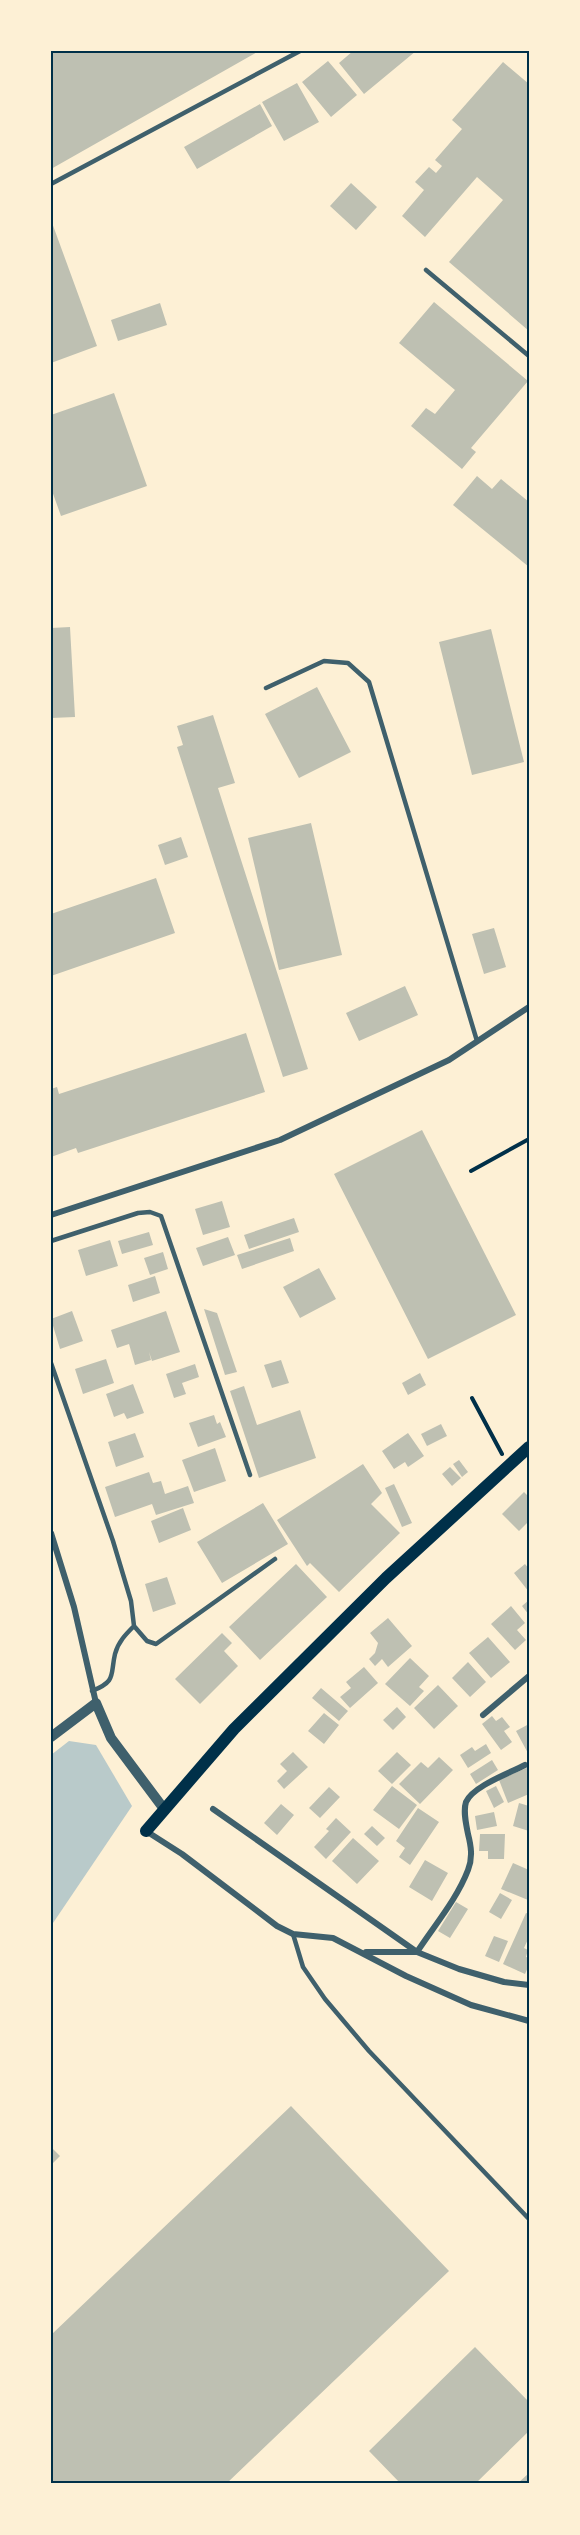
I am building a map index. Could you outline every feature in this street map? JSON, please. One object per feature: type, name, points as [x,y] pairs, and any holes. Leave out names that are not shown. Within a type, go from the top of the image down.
[{"type":"main road","points":[[146,1832],[234,1729],[426,1540],[529,1446]]},
{"type":"street","points":[[51,1215],[280,1140],[449,1060],[529,1007]]},
{"type":"street","points":[[51,1533],[74,1607],[96,1703],[111,1738],[164,1809]]},
{"type":"street","points":[[483,1715],[529,1676]]},
{"type":"street","points":[[51,1737],[96,1703]]},
{"type":"street","points":[[417,1952],[455,1896],[468,1870],[472,1856],[466,1820],[467,1801],[472,1794],[486,1785],[525,1766]]},
{"type":"street","points":[[213,1809],[417,1952],[492,1979],[529,1985]]},
{"type":"street","points":[[146,1832],[182,1854],[277,1926],[293,1934],[333,1938],[406,1976],[471,2005],[529,2021]]},
{"type":"street","points":[[363,1952],[417,1952]]},
{"type":"lane","points":[[51,184],[300,51]]},
{"type":"lane","points":[[426,270],[529,356]]},
{"type":"lane","points":[[266,688],[324,662],[348,663],[369,682],[477,1041]]},
{"type":"lane","points":[[51,1241],[138,1213],[150,1212],[161,1216],[250,1475]]},
{"type":"lane","points":[[51,1363],[113,1541],[131,1601],[134,1626],[147,1641],[156,1644],[275,1558]]},
{"type":"lane","points":[[92,1691],[104,1687],[113,1677],[115,1653],[123,1637],[134,1626]]},
{"type":"lane","points":[[293,1934],[303,1967],[325,1999],[369,2051],[529,2219]]},
{"type":"path","points":[[471,1171],[529,1139]]},
{"type":"path","points":[[472,1398],[508,1465]]},
{"type":"shaded area","points":[[69,1741],[96,1745],[132,1806],[51,1926],[51,1755]]},
{"type":"building","points":[[51,51],[259,51],[51,169]]},
{"type":"building","points":[[353,51],[416,51],[364,94],[339,63]]},
{"type":"building","points":[[328,61],[357,95],[331,117],[302,82]]},
{"type":"building","points":[[503,62],[529,84],[529,331],[449,262],[503,200],[477,177],[425,237],[402,216],[424,190],[415,182],[429,167],[436,173],[442,166],[435,160],[462,129],[452,120]]},
{"type":"building","points":[[297,83],[319,122],[284,141],[262,102]]},
{"type":"building","points":[[260,104],[272,126],[197,169],[184,147]]},
{"type":"building","points":[[351,183],[377,207],[356,230],[330,206]]},
{"type":"building","points":[[51,220],[97,346],[51,363]]},
{"type":"building","points":[[434,302],[528,381],[471,448],[476,452],[462,469],[411,426],[426,408],[435,414],[455,390],[399,343]]},
{"type":"building","points":[[160,303],[167,325],[118,341],[111,320]]},
{"type":"building","points":[[114,393],[147,486],[61,516],[51,488],[51,415]]},
{"type":"building","points":[[477,476],[492,489],[501,479],[529,502],[529,567],[453,505]]},
{"type":"building","points":[[70,627],[75,717],[51,718],[51,628]]},
{"type":"building","points":[[491,629],[524,762],[472,775],[439,642]]},
{"type":"building","points":[[317,687],[351,752],[299,778],[265,714]]},
{"type":"building","points":[[213,715],[235,783],[218,788],[308,1069],[283,1077],[177,747],[183,745],[177,726]]},
{"type":"building","points":[[311,823],[342,955],[279,970],[248,838]]},
{"type":"building","points":[[181,837],[188,857],[165,865],[158,845]]},
{"type":"building","points":[[156,878],[175,933],[51,976],[51,914]]},
{"type":"building","points":[[494,928],[506,967],[484,974],[472,934]]},
{"type":"building","points":[[405,986],[418,1015],[359,1041],[346,1013]]},
{"type":"building","points":[[246,1033],[265,1092],[78,1153],[76,1148],[51,1157],[51,1089],[57,1087],[59,1094]]},
{"type":"building","points":[[422,1130],[516,1315],[428,1359],[334,1174]]},
{"type":"building","points":[[222,1201],[230,1227],[203,1235],[195,1209]]},
{"type":"building","points":[[294,1218],[299,1232],[249,1249],[244,1235]]},
{"type":"building","points":[[149,1232],[153,1245],[122,1254],[118,1241]]},
{"type":"building","points":[[228,1237],[235,1255],[203,1266],[196,1248]]},
{"type":"building","points":[[290,1238],[294,1251],[242,1269],[237,1255]]},
{"type":"building","points":[[110,1240],[118,1266],[86,1276],[78,1250]]},
{"type":"building","points":[[163,1252],[168,1269],[150,1275],[144,1258]]},
{"type":"building","points":[[319,1268],[336,1299],[300,1318],[283,1287]]},
{"type":"building","points":[[155,1276],[160,1293],[133,1302],[128,1285]]},
{"type":"building","points":[[204,1309],[217,1313],[237,1372],[225,1375]]},
{"type":"building","points":[[72,1311],[83,1341],[60,1349],[51,1319]]},
{"type":"building","points":[[166,1311],[180,1352],[152,1361],[149,1352],[151,1360],[135,1365],[129,1344],[117,1348],[111,1330]]},
{"type":"building","points":[[106,1359],[114,1383],[83,1394],[75,1369]]},
{"type":"building","points":[[281,1360],[289,1383],[272,1388],[264,1365]]},
{"type":"building","points":[[195,1364],[199,1377],[182,1383],[186,1394],[174,1398],[166,1374]]},
{"type":"building","points":[[420,1373],[426,1385],[408,1395],[402,1383]]},
{"type":"building","points":[[133,1384],[144,1413],[127,1419],[124,1413],[114,1417],[106,1394]]},
{"type":"building","points":[[244,1386],[257,1425],[300,1410],[316,1458],[259,1478],[230,1391]]},
{"type":"building","points":[[214,1415],[217,1424],[220,1422],[226,1437],[198,1447],[189,1423]]},
{"type":"building","points":[[441,1424],[447,1436],[427,1446],[421,1434]]},
{"type":"building","points":[[135,1433],[144,1457],[116,1467],[108,1442]]},
{"type":"building","points":[[408,1433],[424,1456],[408,1467],[405,1462],[394,1469],[382,1451]]},
{"type":"building","points":[[215,1448],[226,1481],[194,1492],[182,1460]]},
{"type":"building","points":[[459,1460],[468,1472],[462,1477],[453,1464]]},
{"type":"building","points":[[363,1464],[382,1493],[371,1504],[400,1533],[339,1592],[310,1563],[307,1566],[277,1520]]},
{"type":"building","points":[[450,1467],[461,1478],[452,1486],[442,1474]]},
{"type":"building","points":[[149,1472],[153,1483],[161,1481],[165,1494],[188,1486],[194,1503],[156,1515],[152,1504],[115,1517],[105,1487]]},
{"type":"building","points":[[394,1484],[412,1523],[402,1527],[385,1488]]},
{"type":"building","points":[[524,1492],[529,1497],[529,1521],[519,1531],[502,1514]]},
{"type":"building","points":[[263,1503],[288,1544],[222,1583],[197,1542]]},
{"type":"building","points":[[183,1508],[191,1530],[159,1543],[151,1521]]},
{"type":"building","points":[[296,1564],[327,1597],[260,1660],[229,1627]]},
{"type":"building","points":[[525,1564],[529,1569],[529,1592],[514,1573]]},
{"type":"building","points":[[167,1577],[176,1604],[153,1612],[145,1584]]},
{"type":"building","points":[[529,1600],[529,1615],[522,1606]]},
{"type":"building","points":[[511,1606],[525,1623],[517,1630],[526,1640],[515,1650],[491,1624]]},
{"type":"building","points":[[388,1618],[412,1646],[388,1667],[382,1659],[375,1666],[369,1659],[375,1653],[378,1643],[370,1633]]},
{"type":"building","points":[[222,1633],[232,1643],[224,1651],[238,1666],[200,1704],[175,1679]]},
{"type":"building","points":[[488,1637],[510,1662],[491,1678],[469,1653]]},
{"type":"building","points":[[410,1658],[429,1676],[419,1687],[424,1691],[410,1706],[385,1684]]},
{"type":"building","points":[[468,1662],[486,1682],[470,1697],[452,1678]]},
{"type":"building","points":[[364,1667],[378,1683],[350,1708],[340,1697],[351,1688],[346,1682]]},
{"type":"building","points":[[438,1685],[458,1706],[434,1729],[414,1708]]},
{"type":"building","points":[[321,1688],[348,1711],[339,1721],[312,1698]]},
{"type":"building","points":[[397,1707],[406,1717],[393,1730],[383,1720]]},
{"type":"building","points":[[324,1713],[339,1725],[324,1744],[308,1731]]},
{"type":"building","points":[[492,1716],[496,1721],[502,1717],[510,1727],[504,1731],[512,1742],[501,1750],[482,1724]]},
{"type":"building","points":[[529,1724],[529,1755],[516,1731]]},
{"type":"building","points":[[486,1744],[491,1753],[468,1768],[460,1755],[472,1747],[475,1751]]},
{"type":"building","points":[[293,1752],[308,1767],[284,1789],[277,1781],[287,1771],[280,1764]]},
{"type":"building","points":[[397,1752],[411,1765],[392,1784],[378,1771]]},
{"type":"building","points":[[439,1757],[453,1770],[420,1804],[399,1784],[421,1762],[428,1768]]},
{"type":"building","points":[[492,1760],[498,1770],[476,1784],[470,1774]]},
{"type":"building","points":[[529,1767],[529,1794],[508,1803],[499,1780]]},
{"type":"building","points":[[392,1786],[417,1805],[399,1829],[373,1810]]},
{"type":"building","points":[[496,1786],[504,1802],[494,1808],[486,1791]]},
{"type":"building","points":[[329,1787],[340,1797],[320,1818],[309,1808]]},
{"type":"building","points":[[519,1803],[529,1806],[529,1831],[513,1826]]},
{"type":"building","points":[[281,1804],[294,1815],[277,1835],[264,1823]]},
{"type":"building","points":[[418,1808],[439,1822],[410,1865],[399,1857],[405,1848],[396,1841]]},
{"type":"building","points":[[494,1812],[497,1826],[477,1830],[475,1816]]},
{"type":"building","points":[[336,1818],[351,1832],[326,1859],[314,1847],[329,1831],[326,1829]]},
{"type":"building","points":[[372,1826],[385,1838],[377,1846],[364,1834]]},
{"type":"building","points":[[480,1834],[505,1834],[504,1859],[488,1859],[488,1851],[479,1851]]},
{"type":"building","points":[[353,1838],[379,1861],[357,1884],[332,1861]]},
{"type":"building","points":[[425,1860],[448,1873],[432,1901],[409,1887]]},
{"type":"building","points":[[513,1863],[529,1870],[528,1900],[501,1889]]},
{"type":"building","points":[[500,1893],[512,1900],[501,1919],[489,1912]]},
{"type":"building","points":[[456,1902],[468,1909],[450,1938],[438,1931]]},
{"type":"building","points":[[526,1913],[529,1914],[529,1937],[524,1948],[528,1950],[526,1957],[529,1958],[529,1965],[525,1974],[503,1964]]},
{"type":"building","points":[[494,1936],[508,1941],[499,1962],[485,1956]]},
{"type":"building","points":[[291,2106],[449,2271],[226,2484],[51,2484],[51,2335]]},
{"type":"building","points":[[51,2147],[60,2156],[51,2165]]},
{"type":"building","points":[[475,2347],[529,2402],[529,2431],[475,2484],[401,2484],[369,2451]]},
{"type":"building","points":[[529,2473],[529,2484],[517,2484]]}]
